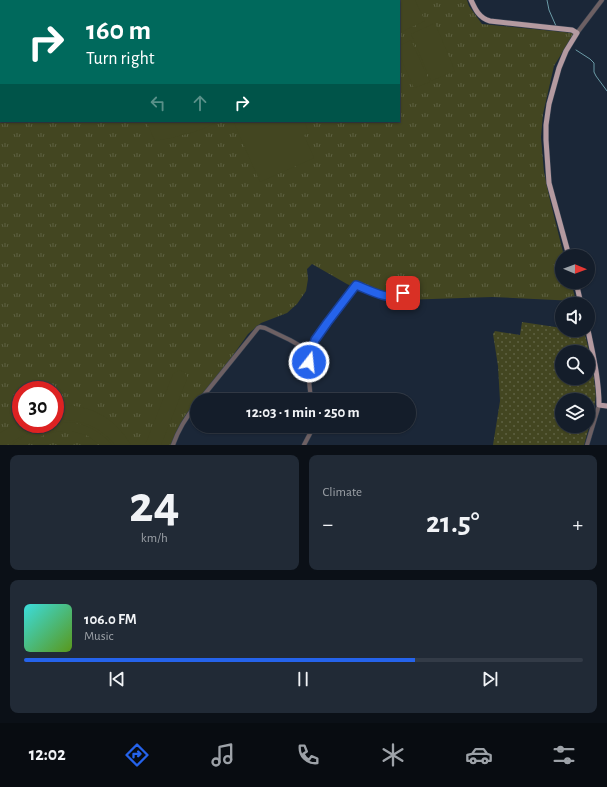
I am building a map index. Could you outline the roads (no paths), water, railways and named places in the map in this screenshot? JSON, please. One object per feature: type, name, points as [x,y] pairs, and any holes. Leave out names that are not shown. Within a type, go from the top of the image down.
[{"type":"main road","points":[[471,0],[478,14],[485,20],[572,30],[577,33],[558,68],[549,104],[546,125],[550,183],[567,249]]},
{"type":"main road","points":[[590,337],[596,366],[599,405],[607,406]]},
{"type":"street","points":[[577,33],[602,0]]},
{"type":"street","points":[[310,393],[308,371],[311,352],[315,340],[320,331],[356,285],[374,292],[391,296],[398,297],[403,293]]},
{"type":"street","points":[[206,393],[260,327],[290,340],[311,352]]},
{"type":"street","points":[[587,445],[599,405]]},
{"type":"street","points":[[173,445],[177,434],[190,413]]},
{"type":"street","points":[[304,445],[310,433]]},
{"type":"waterway","points":[[547,0],[549,10],[556,26]]},
{"type":"waterway","points":[[576,50],[594,63],[594,72],[607,91]]}]
